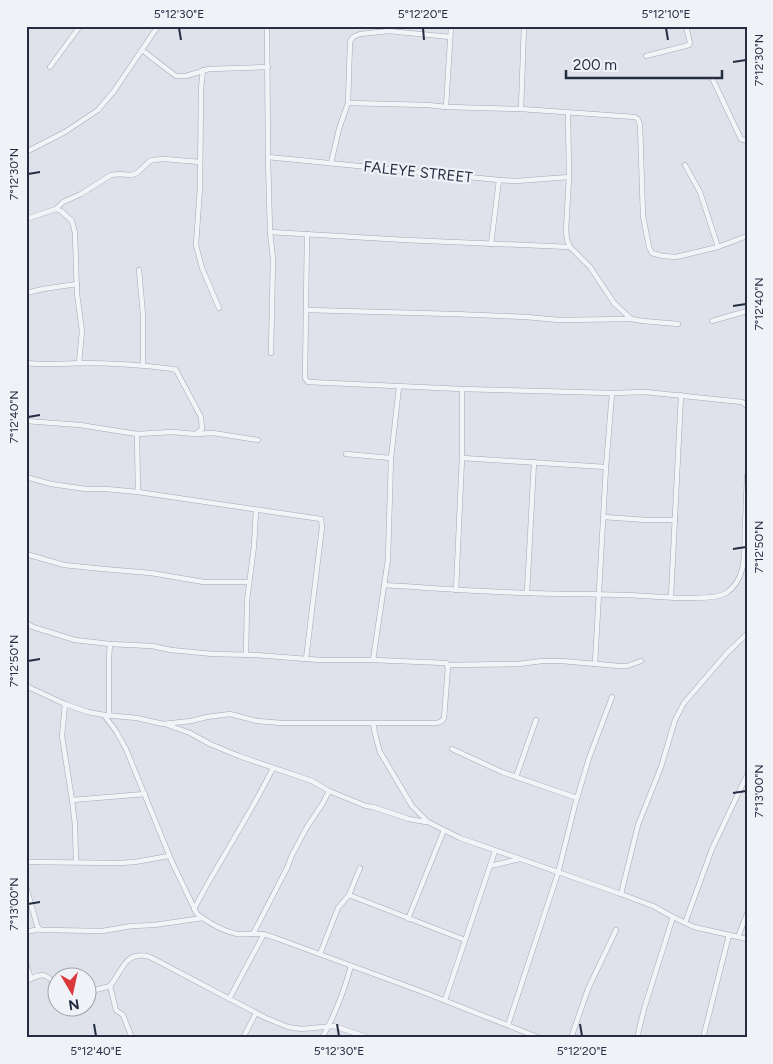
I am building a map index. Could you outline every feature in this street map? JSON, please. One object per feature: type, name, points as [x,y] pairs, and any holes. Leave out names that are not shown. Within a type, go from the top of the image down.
[{"type":"street","points":[[50,67],[80,26]]},
{"type":"street","points":[[26,152],[65,132],[98,110],[114,91],[158,26]]},
{"type":"street","points":[[267,26],[268,157],[270,232],[273,259],[271,353]]},
{"type":"street","points":[[446,107],[450,26]]},
{"type":"street","points":[[521,109],[524,26]]},
{"type":"street","points":[[646,56],[688,45],[690,43],[686,26]]},
{"type":"street","points":[[332,163],[339,129],[348,103],[350,42],[352,37],[360,34],[389,31],[450,37]]},
{"type":"street","points":[[142,50],[176,76],[186,76],[204,70],[268,67]]},
{"type":"street","points":[[204,70],[201,89],[200,187],[196,246],[202,268],[219,308]]},
{"type":"street","points":[[714,80],[742,139],[747,139]]},
{"type":"street","points":[[348,103],[521,109],[635,117],[639,121],[643,216],[652,253],[676,257],[718,247],[747,236]]},
{"type":"street","points":[[568,113],[569,177],[567,240],[570,247],[590,267],[614,303],[631,319]]},
{"type":"street","name":"FALEYE STREET","points":[[268,157],[499,180],[516,181],[569,177]]},
{"type":"street","points":[[26,219],[56,209],[63,202],[111,175],[138,173],[150,161],[156,159],[200,162]]},
{"type":"street","points":[[685,165],[700,192],[718,247]]},
{"type":"street","points":[[491,244],[499,180]]},
{"type":"street","points":[[56,209],[65,214],[72,221],[74,227],[82,335],[79,363]]},
{"type":"street","points":[[270,232],[570,247]]},
{"type":"street","points":[[307,234],[305,378],[308,382],[462,389],[612,393],[645,392],[742,402],[747,406]]},
{"type":"street","points":[[139,270],[143,315],[143,365]]},
{"type":"street","points":[[26,293],[77,284]]},
{"type":"street","points":[[307,310],[453,314],[559,320],[631,319],[678,324]]},
{"type":"street","points":[[712,321],[747,311]]},
{"type":"street","points":[[26,363],[143,365],[176,370],[201,418],[202,429],[196,434]]},
{"type":"street","points":[[373,660],[388,559],[391,458],[399,387]]},
{"type":"street","points":[[456,590],[462,458],[462,389]]},
{"type":"street","points":[[595,664],[612,393]]},
{"type":"street","points":[[671,597],[681,395]]},
{"type":"street","points":[[26,421],[80,425],[137,434],[172,432],[213,433],[258,440]]},
{"type":"street","points":[[137,434],[138,492]]},
{"type":"street","points":[[346,454],[391,458]]},
{"type":"street","points":[[462,458],[606,467]]},
{"type":"street","points":[[527,593],[534,462]]},
{"type":"street","points":[[384,585],[527,593],[617,594],[701,598],[720,596],[727,593],[737,583],[743,564],[747,476]]},
{"type":"street","points":[[26,477],[51,484],[86,489],[138,492],[320,519],[322,527],[306,659]]},
{"type":"street","points":[[246,655],[246,601],[254,546],[256,510]]},
{"type":"street","points":[[604,516],[646,520],[675,520]]},
{"type":"street","points":[[26,554],[64,565],[151,573],[204,582],[249,582]]},
{"type":"street","points":[[26,623],[75,640],[152,646],[213,654],[446,663],[447,665],[519,664],[542,660],[628,666],[641,661]]},
{"type":"street","points":[[622,894],[638,825],[684,702],[727,653],[747,634]]},
{"type":"street","points":[[110,644],[107,715],[120,737],[169,856],[197,914],[209,923],[224,930],[237,934],[264,934],[444,1000],[540,1038]]},
{"type":"street","points":[[164,724],[230,714],[282,723],[439,723],[443,720],[447,665]]},
{"type":"street","points":[[26,686],[88,712],[136,718],[164,724],[190,733],[210,744],[312,781],[329,791],[366,806],[409,819],[428,822],[460,838],[653,906],[694,927],[747,939]]},
{"type":"street","points":[[508,1025],[558,872],[589,758],[612,698]]},
{"type":"street","points":[[66,704],[62,736],[72,800],[76,862]]},
{"type":"street","points":[[516,777],[536,720]]},
{"type":"street","points":[[190,733],[191,721]]},
{"type":"street","points":[[374,723],[380,752],[412,806],[428,822]]},
{"type":"street","points":[[452,749],[479,763],[577,798]]},
{"type":"street","points":[[194,909],[255,805],[273,768]]},
{"type":"street","points":[[686,923],[712,849],[747,775]]},
{"type":"street","points":[[253,934],[287,868],[292,854],[329,791]]},
{"type":"street","points":[[72,800],[145,794]]},
{"type":"street","points":[[408,919],[444,830]]},
{"type":"street","points":[[444,1000],[495,851]]},
{"type":"street","points":[[26,862],[120,863],[169,856]]},
{"type":"street","points":[[490,866],[522,859]]},
{"type":"street","points":[[320,954],[338,908],[349,895],[360,868]]},
{"type":"street","points":[[26,887],[36,925],[39,929]]},
{"type":"street","points":[[349,895],[465,940]]},
{"type":"street","points":[[738,937],[747,914]]},
{"type":"street","points":[[637,1038],[644,1008],[672,917]]},
{"type":"street","points":[[26,932],[39,929],[102,930],[203,918]]},
{"type":"street","points":[[571,1038],[588,989],[616,930]]},
{"type":"street","points":[[229,999],[264,934]]},
{"type":"street","points":[[703,1038],[729,935]]},
{"type":"street","points":[[98,989],[110,986],[128,959],[133,956],[145,956],[266,1018],[293,1028],[338,1027],[369,1038]]},
{"type":"street","points":[[26,964],[29,980],[35,976],[44,975],[48,977]]},
{"type":"street","points":[[322,1038],[343,993],[351,966]]},
{"type":"street","points":[[110,986],[116,1010],[123,1015],[132,1038]]},
{"type":"street","points":[[243,1038],[256,1013]]}]
